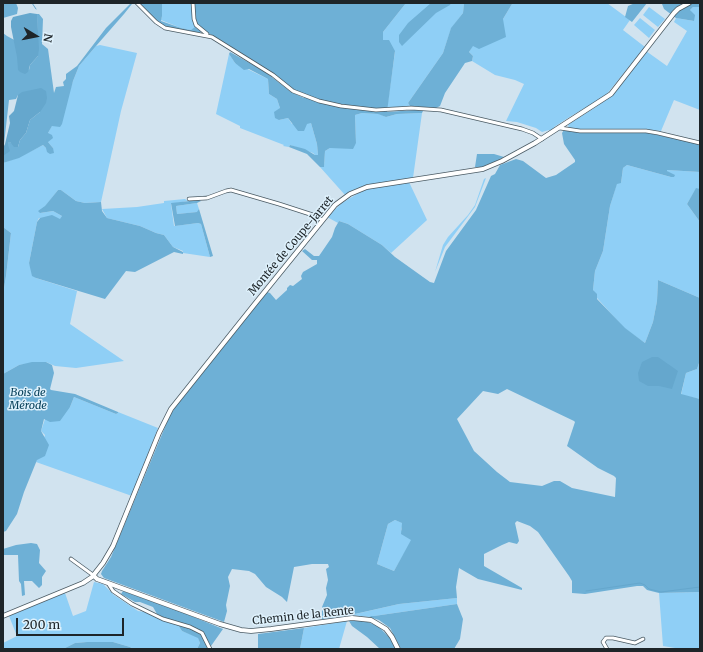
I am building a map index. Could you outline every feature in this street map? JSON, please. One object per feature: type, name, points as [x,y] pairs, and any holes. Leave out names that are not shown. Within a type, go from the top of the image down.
[{"type":"main road","name":"Montée de Coupe-Jarret","points":[[3,616],[83,583],[93,575],[106,559],[113,546],[163,424],[171,409],[322,220],[341,201],[361,189],[377,185],[483,168],[502,161],[542,139],[611,94],[678,9],[689,3]]},
{"type":"main road","name":"Chemin de la Rente","points":[[93,575],[97,579],[236,629],[251,631],[352,618],[371,620],[386,629],[398,649]]},
{"type":"street","points":[[137,3],[156,22],[165,28],[208,36],[219,41],[273,75],[293,91],[323,103],[376,110],[412,108],[441,110],[522,129],[542,139]]},
{"type":"street","points":[[193,3],[196,26],[208,36]]},
{"type":"street","points":[[560,128],[580,131],[658,133],[700,143]]},
{"type":"street","points":[[189,199],[207,198],[231,190],[279,204],[322,220]]},
{"type":"street","points":[[71,559],[93,575]]},
{"type":"street","points":[[108,583],[113,591],[132,604],[163,619],[190,626],[202,633],[210,649]]},
{"type":"street","points":[[607,649],[603,642],[606,638],[636,643],[643,639]]},
{"type":"shaded area","points":[[162,3],[192,3],[193,19],[196,28],[191,30],[181,28],[161,20]]},
{"type":"shaded area","points":[[406,3],[464,3],[463,13],[451,29],[443,53],[408,103],[410,106],[387,108],[395,52],[383,40],[383,32]]},
{"type":"shaded area","points":[[513,3],[607,3],[630,20],[623,30],[645,47],[606,95],[554,127],[555,128],[550,131],[542,132],[536,128],[517,122],[506,121],[524,84],[495,75],[472,61],[473,56],[469,52],[473,45],[503,19]]},
{"type":"shaded area","points":[[649,7],[665,19],[658,27],[643,15]]},
{"type":"shaded area","points":[[693,7],[700,7],[700,110],[674,100],[661,131],[642,129],[583,130],[569,128],[569,124],[610,96],[646,51],[667,66],[687,31],[674,22],[676,18],[694,21],[690,10]]},
{"type":"shaded area","points":[[30,13],[37,14],[39,49],[38,56],[30,65],[28,72],[25,74],[18,70],[11,21],[13,17]]},
{"type":"shaded area","points":[[640,18],[655,30],[649,38],[634,25]]},
{"type":"shaded area","points":[[100,45],[137,53],[121,111],[101,202],[85,203],[76,201],[61,190],[58,190],[40,213],[53,211],[62,216],[61,219],[39,218],[29,263],[36,278],[77,291],[70,324],[124,361],[76,368],[55,366],[46,362],[19,365],[3,374],[3,289],[11,233],[3,227],[3,163],[43,145],[46,148],[53,148],[48,142],[48,133],[69,93],[79,66],[96,46]]},
{"type":"shaded area","points":[[229,54],[235,63],[268,79],[269,94],[277,99],[280,108],[279,120],[288,118],[292,124],[311,123],[317,144],[318,155],[316,156],[313,153],[290,145],[289,147],[283,146],[284,145],[240,128],[240,126],[216,114]]},
{"type":"shaded area","points":[[41,88],[46,91],[46,103],[40,112],[30,120],[26,133],[20,140],[18,147],[14,147],[9,142],[8,145],[10,151],[3,156],[3,148],[10,123],[9,116],[14,111],[18,95],[22,92]]},
{"type":"shaded area","points":[[362,113],[379,114],[386,117],[397,114],[422,113],[413,178],[369,185],[356,189],[345,195],[320,167],[324,166],[325,151],[330,148],[356,143],[355,115]]},
{"type":"shaded area","points":[[627,165],[671,177],[667,170],[700,172],[700,189],[696,189],[687,204],[700,222],[700,298],[658,280],[657,301],[653,322],[645,343],[625,329],[597,298],[593,290],[595,271],[603,251],[610,206],[617,183],[621,183],[623,168]]},
{"type":"shaded area","points":[[486,178],[475,207],[445,247],[435,272],[443,245],[475,205],[484,179]]},
{"type":"shaded area","points":[[409,182],[427,220],[391,253],[382,245],[348,224],[339,221],[338,223],[327,217],[342,203],[362,191],[370,188]]},
{"type":"shaded area","points":[[185,199],[188,201],[171,204],[174,226],[198,223],[201,224],[210,257],[183,253],[183,251],[173,247],[164,235],[140,226],[107,218],[102,209],[137,207],[164,203],[164,201]]},
{"type":"shaded area","points":[[197,203],[199,209],[198,212],[177,214],[176,206]]},
{"type":"shaded area","points":[[652,357],[658,357],[678,371],[672,389],[659,386],[648,386],[639,381],[638,373],[642,362]]},
{"type":"shaded area","points":[[700,360],[700,399],[681,395],[686,373],[697,369]]},
{"type":"shaded area","points":[[74,397],[116,414],[118,412],[158,428],[132,496],[36,462],[45,435],[41,431],[45,419],[70,407]]},
{"type":"shaded area","points":[[395,520],[403,523],[401,530],[412,540],[394,571],[377,564],[388,524]]},
{"type":"shaded area","points":[[94,582],[103,584],[114,595],[138,611],[178,625],[182,631],[198,637],[200,643],[197,649],[133,649],[113,642],[87,642],[75,643],[63,649],[3,649],[3,643],[17,636],[9,616],[65,593],[73,616],[86,611]]},
{"type":"shaded area","points":[[700,592],[700,649],[681,649],[663,646],[659,593]]},
{"type":"shaded area","points":[[457,598],[457,604],[369,617],[351,615],[399,604]]},
{"type":"shaded area","points":[[347,621],[339,649],[300,649],[304,628]]},
{"type":"green space","points":[[3,3],[16,3],[18,8],[17,14],[3,18]]},
{"type":"green space","points":[[131,3],[132,4],[79,66],[73,81],[62,124],[60,127],[52,126],[48,133],[52,135],[53,138],[48,142],[53,148],[54,153],[50,154],[47,152],[43,145],[19,158],[3,163],[3,153],[3,33],[18,42],[29,70],[30,65],[38,56],[37,14],[39,14],[43,19],[42,44],[48,49],[54,93],[56,87],[64,86],[63,82],[66,79],[66,74],[77,66],[106,28]],"holes":[[[18,95],[40,112],[30,120],[26,133],[20,140],[18,147],[9,142],[3,153],[9,100],[16,99]]]},
{"type":"green space","points":[[139,3],[162,3],[161,21],[191,30],[195,27],[201,31],[200,33],[166,27],[158,22]]},
{"type":"green space","points":[[194,3],[406,3],[383,32],[383,40],[389,40],[395,51],[387,112],[415,110],[423,111],[422,113],[397,114],[386,117],[378,114],[362,113],[355,115],[356,143],[353,149],[330,148],[325,151],[324,167],[320,167],[307,154],[289,147],[290,145],[305,149],[315,155],[318,155],[317,144],[311,123],[307,124],[304,131],[298,131],[288,118],[279,120],[275,118],[274,112],[280,108],[277,99],[269,94],[268,79],[249,69],[244,70],[235,63],[229,54],[230,52],[264,71],[291,92],[304,98],[303,95],[266,69],[197,25]]},
{"type":"green space","points":[[431,3],[451,3],[436,13],[402,46],[399,42],[399,35],[408,23]]},
{"type":"green space","points":[[464,3],[513,3],[503,19],[506,37],[479,49],[473,46],[469,52],[473,56],[472,61],[465,63],[445,93],[440,106],[436,108],[410,106],[408,103],[443,53],[451,28],[463,13]]},
{"type":"green space","points":[[635,3],[647,3],[632,22],[625,17],[628,6]]},
{"type":"green space","points":[[663,3],[700,3],[700,7],[693,7],[690,10],[695,15],[694,21],[676,18],[664,9]]},
{"type":"green space","points":[[564,130],[581,133],[648,133],[700,144],[700,172],[667,170],[675,175],[674,177],[671,177],[627,165],[623,168],[621,183],[617,184],[610,206],[603,251],[595,271],[593,290],[597,294],[597,299],[625,328],[645,343],[653,322],[657,301],[658,280],[700,298],[700,360],[697,369],[686,373],[681,394],[700,399],[700,592],[659,593],[647,590],[643,586],[637,586],[585,594],[572,593],[572,581],[538,532],[530,526],[517,521],[515,523],[519,541],[517,544],[509,542],[484,554],[484,566],[522,588],[522,590],[478,579],[459,568],[456,587],[457,598],[399,604],[346,616],[322,619],[322,607],[327,595],[326,588],[328,580],[326,569],[329,567],[328,564],[312,564],[294,567],[287,602],[266,587],[255,574],[249,571],[232,569],[228,577],[230,586],[224,622],[104,578],[101,574],[102,571],[111,557],[170,415],[267,292],[270,293],[276,300],[287,290],[290,285],[293,286],[302,279],[301,276],[303,272],[317,264],[317,260],[312,260],[302,251],[305,249],[314,256],[319,256],[332,237],[339,221],[348,224],[382,245],[395,257],[430,282],[434,283],[446,251],[476,210],[491,176],[495,174],[500,165],[516,159],[523,161],[546,178],[556,175],[575,162],[564,144],[562,133]],"holes":[[[507,389],[574,421],[575,422],[567,446],[598,468],[616,478],[615,497],[572,488],[560,481],[554,481],[542,486],[510,482],[474,451],[457,419],[483,391],[498,394]],[[395,520],[402,523],[401,534],[411,540],[394,571],[377,564],[388,524]]]},
{"type":"green space","points":[[477,154],[494,154],[504,157],[486,165],[485,167],[475,167]]},
{"type":"green space","points":[[696,188],[700,189],[700,222],[687,204]]},
{"type":"green space","points":[[58,190],[61,190],[76,201],[85,203],[101,202],[102,211],[107,218],[140,226],[164,235],[173,247],[183,252],[183,254],[174,252],[135,272],[126,271],[105,299],[32,276],[29,263],[37,222],[40,218],[52,215],[60,219],[62,216],[53,211],[40,213],[38,211],[45,206]]},
{"type":"green space","points":[[201,201],[197,203],[176,206],[177,214],[197,212],[199,209],[213,256],[210,257],[201,224],[198,223],[175,226],[171,203]]},
{"type":"green space","points":[[3,227],[11,233],[3,289]]},
{"type":"green space","name":"Bois de Mérode","points":[[32,362],[46,362],[52,365],[54,373],[51,390],[75,394],[118,413],[116,414],[74,397],[70,407],[60,421],[50,422],[44,419],[41,431],[49,445],[45,456],[37,460],[17,514],[6,531],[3,532],[3,374],[19,365]]},
{"type":"green space","points":[[31,543],[37,544],[40,550],[39,563],[46,571],[42,577],[42,585],[39,588],[32,581],[24,581],[25,595],[22,596],[21,584],[19,581],[18,555],[3,555],[3,549]]},
{"type":"green space","points":[[123,591],[223,629],[211,646],[202,632],[190,625],[167,619],[157,614],[153,607],[140,602],[135,602],[121,594]]},
{"type":"green space","points":[[457,604],[463,619],[460,639],[454,649],[401,649],[390,628],[379,620],[369,617],[371,616]]},
{"type":"green space","points":[[349,621],[365,621],[378,626],[391,639],[396,649],[380,649],[352,626]]},
{"type":"green space","points":[[178,625],[189,628],[202,635],[208,649],[197,649],[200,643],[198,638],[182,631]]},
{"type":"green space","points":[[304,628],[300,649],[258,649],[258,634]]},
{"type":"green space","points":[[113,642],[133,649],[63,649],[75,643]]},
{"type":"waterway","points":[[32,3],[36,9]]},
{"type":"waterway","points":[[586,591],[640,583],[649,589],[661,592],[700,587]]}]
